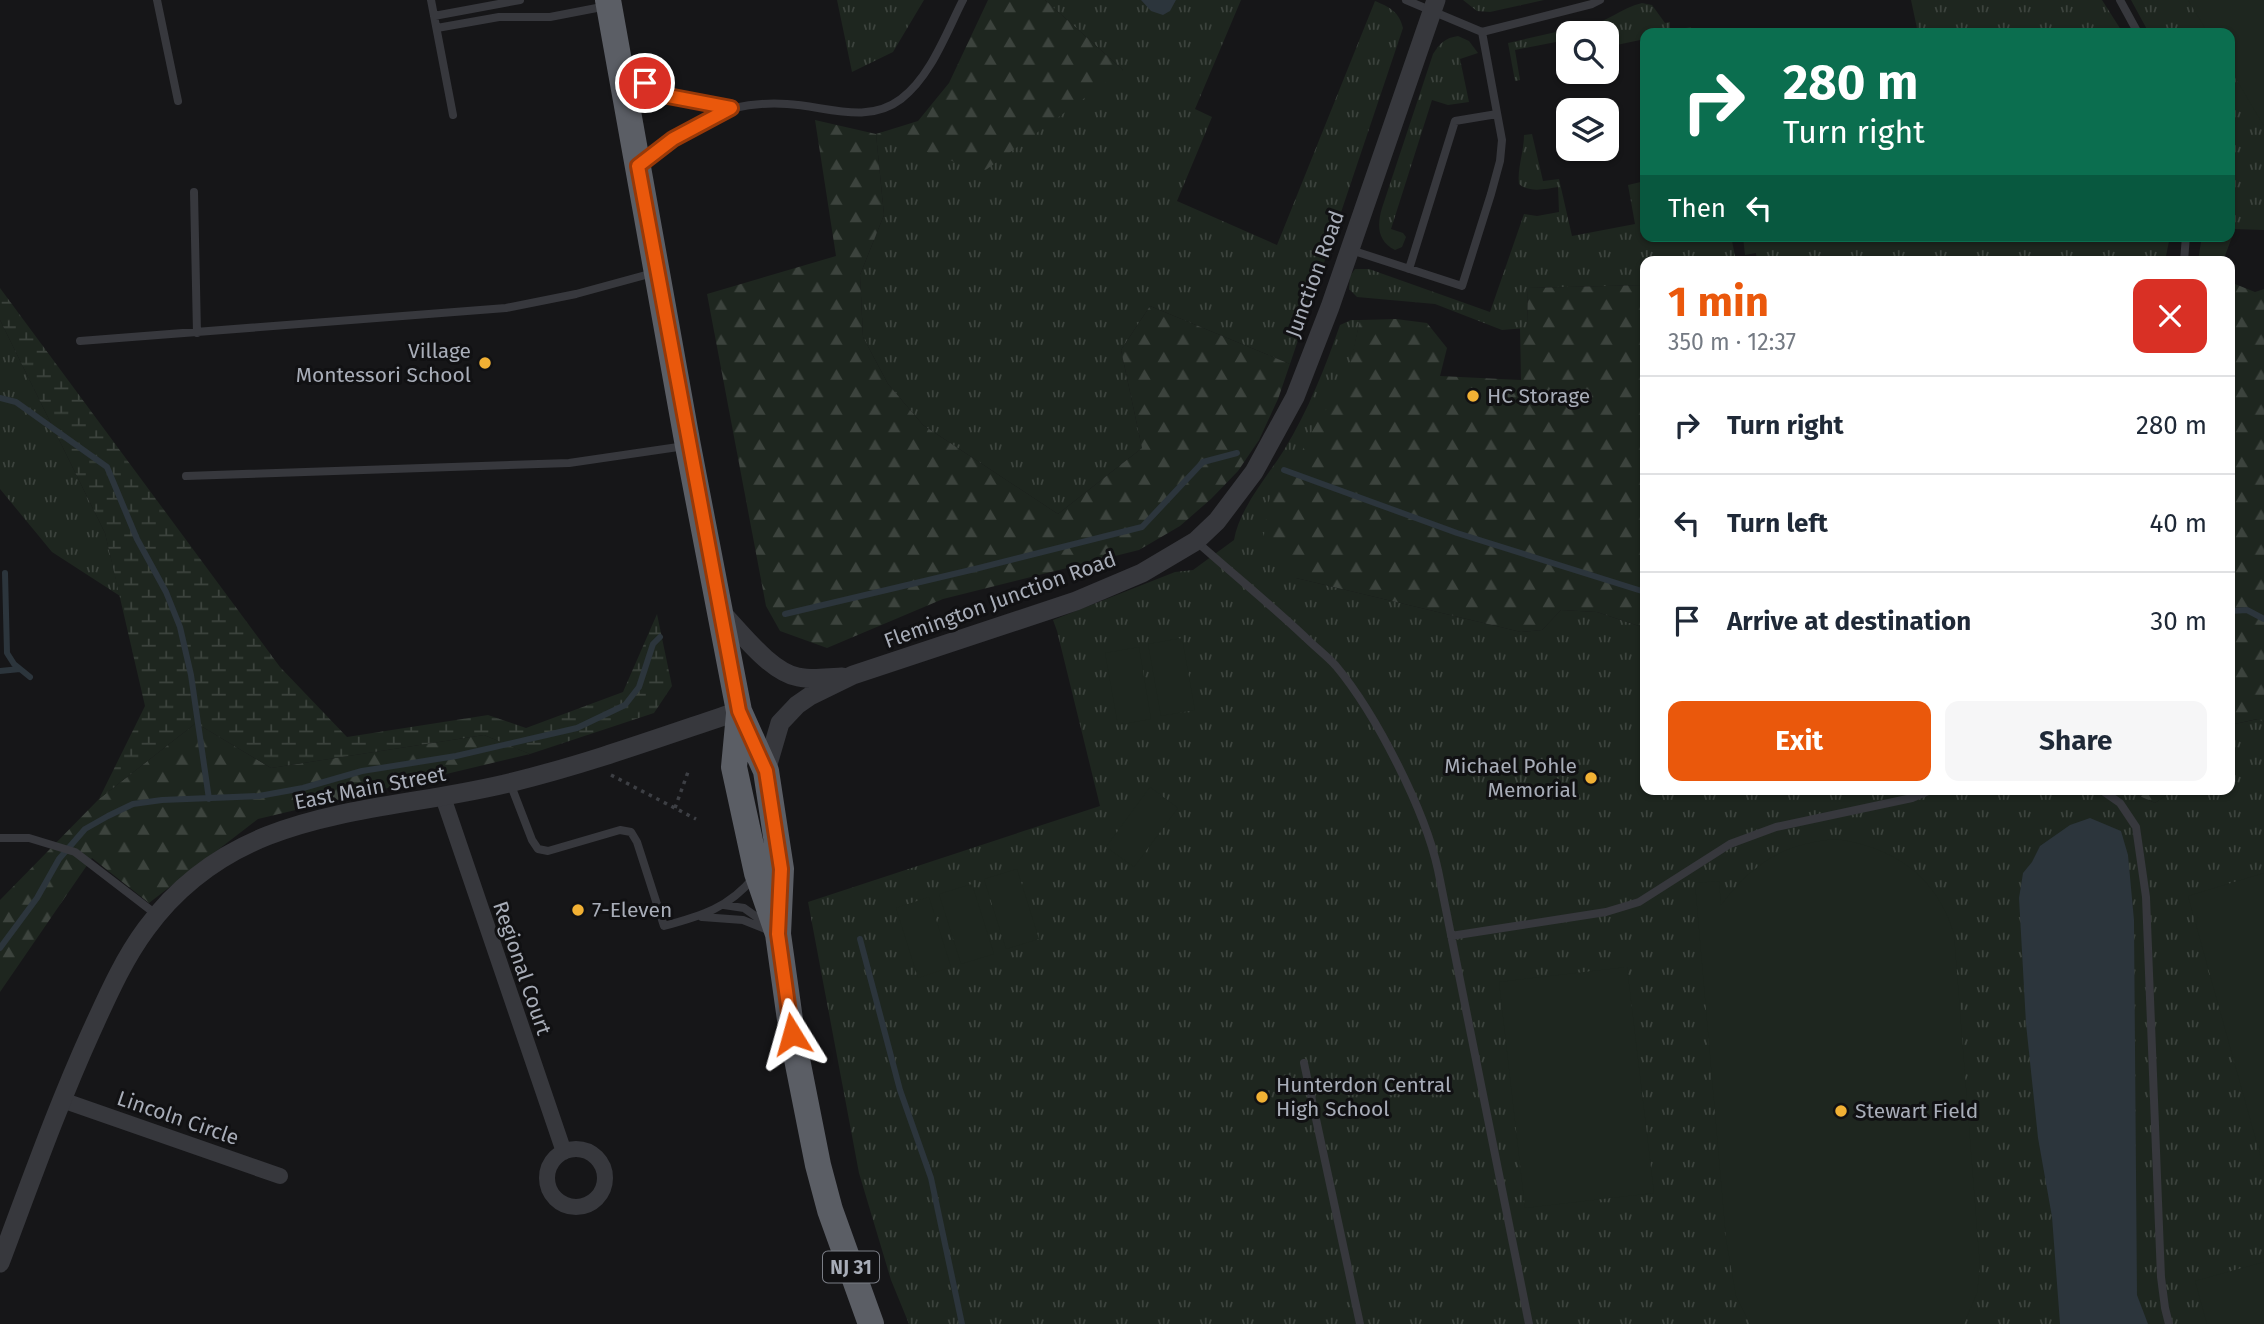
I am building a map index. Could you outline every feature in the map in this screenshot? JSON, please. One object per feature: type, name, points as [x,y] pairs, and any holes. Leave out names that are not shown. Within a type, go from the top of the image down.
[{"type":"highway","name":"NJ 31","points":[[608,3],[739,711],[766,771],[781,869],[778,934],[792,1034],[818,1165],[830,1210],[872,1324]]},
{"type":"highway","name":"NJ 31","points":[[739,711],[734,767],[757,873],[778,934]]},
{"type":"street","name":"Junction Road","points":[[1196,541],[1237,497],[1275,437],[1295,397],[1329,307],[1433,5]]},
{"type":"street","name":"Flemington Junction Road","points":[[853,676],[1076,601],[1142,573],[1196,541]]},
{"type":"street","points":[[720,611],[783,672],[797,677],[819,679],[853,676]]},
{"type":"street","points":[[766,771],[779,723],[787,714],[810,696],[853,676]]},
{"type":"street","name":"East Main Street","points":[[0,1263],[62,1100],[114,983],[157,915],[196,876],[225,856],[291,826],[327,816],[510,783],[627,750],[739,711]]},
{"type":"street","name":"Regional Court","points":[[443,797],[564,1152]]},
{"type":"street","name":"Lincoln Circle","points":[[62,1100],[280,1177]]},
{"type":"lane","points":[[157,0],[178,101]]},
{"type":"lane","points":[[431,0],[453,115]]},
{"type":"lane","points":[[434,16],[520,0]]},
{"type":"lane","points":[[621,70],[668,96],[731,108],[788,104],[862,113],[878,111],[903,98],[923,75],[963,0]]},
{"type":"lane","points":[[1406,0],[1433,5],[1482,32],[1600,0]]},
{"type":"lane","points":[[2120,0],[2135,28]]},
{"type":"lane","points":[[437,28],[499,17],[550,17],[608,3]]},
{"type":"lane","points":[[1349,249],[1462,286],[1500,161],[1502,140],[1482,32]]},
{"type":"lane","points":[[638,166],[673,139],[731,108]]},
{"type":"lane","points":[[1409,269],[1455,121],[1497,114]]},
{"type":"lane","points":[[194,192],[197,333]]},
{"type":"lane","points":[[80,341],[506,308],[576,294],[656,272]]},
{"type":"lane","points":[[186,476],[569,463],[688,446]]},
{"type":"lane","points":[[1196,541],[1335,666],[1373,719],[1416,808],[1434,852],[1529,1324]]},
{"type":"lane","points":[[510,783],[538,849],[548,851],[626,830],[631,832],[637,842],[664,926],[699,917],[723,905],[743,891],[757,873]]},
{"type":"lane","points":[[1451,936],[1606,912],[1639,902],[1730,844],[1776,827],[1917,795]]},
{"type":"lane","points":[[2109,795],[2120,803],[2136,827],[2144,884],[2161,1277],[2169,1324]]},
{"type":"lane","points":[[0,838],[29,838],[75,852],[157,915]]},
{"type":"lane","points":[[723,905],[744,908],[778,934]]},
{"type":"lane","points":[[699,917],[730,917],[778,934]]},
{"type":"lane","points":[[1304,1063],[1360,1324]]},
{"type":"path","points":[[675,808],[688,772]]},
{"type":"path","points":[[609,774],[696,819]]},
{"type":"green space","points":[[837,0],[924,0],[893,52],[852,72]]},
{"type":"green space","points":[[988,0],[1045,0],[1123,70],[983,172],[876,134],[918,121],[949,83]]},
{"type":"green space","points":[[1045,0],[1241,0],[1195,109],[1212,117],[1177,201],[1277,245],[1375,1],[1396,14],[1403,28],[1290,364],[1150,306],[1121,350],[1142,448],[1058,514],[923,425],[888,384],[863,337],[860,275],[884,215],[876,134],[1123,70]]},
{"type":"green space","points":[[1463,0],[1544,0],[1490,12],[1477,11]]},
{"type":"green space","points":[[1911,0],[2102,0],[2120,28],[1917,28]]},
{"type":"green space","points":[[2131,0],[2264,0],[2264,230],[2235,229],[2235,28],[2146,28]]},
{"type":"green space","points":[[2188,0],[2264,0],[2264,126],[2235,77],[2235,28],[2205,28]]},
{"type":"green space","points":[[1642,3],[1652,5],[1665,23],[1670,22],[1670,28],[1640,28],[1640,40],[1619,44],[1619,21],[1601,21]]},
{"type":"green space","points":[[1556,32],[1556,42],[1515,50],[1520,80],[1515,81],[1508,43]]},
{"type":"green space","points":[[1458,36],[1469,41],[1478,53],[1460,59],[1469,102],[1448,105],[1432,100],[1391,229],[1403,233],[1406,237],[1402,247],[1395,250],[1385,242],[1380,232],[1382,208],[1433,54],[1443,42]]},
{"type":"green space","points":[[815,120],[876,134],[884,215],[860,275],[863,337],[888,384],[923,425],[1058,514],[1142,448],[1121,350],[1150,306],[1290,364],[1278,399],[1259,440],[1238,471],[1180,526],[1139,550],[943,599],[827,648],[780,631],[766,606],[707,294],[836,256]]},
{"type":"green space","points":[[1532,134],[1543,181],[1559,179],[1572,236],[1635,224],[1628,185],[1640,182],[1640,242],[1732,242],[1735,256],[1640,256],[1640,285],[1528,288],[1527,328],[1502,330],[1435,304],[1357,297],[1349,289],[1350,276],[1355,269],[1369,269],[1490,312],[1524,214],[1537,216],[1559,212],[1558,187],[1533,189],[1519,184],[1524,135]]},
{"type":"green space","points":[[1744,242],[2169,242],[2166,256],[1745,255]]},
{"type":"green space","points":[[2201,242],[2230,242],[2225,256],[2199,256]]},
{"type":"green space","points":[[2235,284],[2255,292],[2264,289],[2264,722],[2257,719],[2235,724]]},
{"type":"green space","points":[[1640,285],[1640,626],[1597,612],[1561,610],[1542,630],[1521,632],[1296,578],[1263,543],[1268,503],[1278,480],[1301,453],[1318,420],[1341,390],[1344,390],[1360,320],[1396,319],[1427,323],[1447,348],[1440,376],[1521,380],[1520,328],[1527,328],[1528,288]]},
{"type":"green space","points":[[0,288],[280,667],[347,737],[488,715],[526,728],[623,692],[657,614],[672,686],[654,713],[530,754],[484,735],[271,768],[196,723],[99,799],[145,706],[105,533],[0,320]]},
{"type":"green space","points":[[0,320],[105,533],[120,596],[52,552],[0,489]]},
{"type":"green space","points":[[1351,320],[1360,320],[1345,391],[1296,578],[1521,632],[1542,630],[1561,610],[1597,612],[1640,626],[1640,795],[2137,795],[2155,803],[2166,795],[2235,795],[2235,724],[2258,719],[2264,722],[2264,1324],[909,1324],[891,1280],[859,1173],[808,902],[1100,806],[1053,620],[1175,572],[1193,570],[1234,540],[1254,494],[1301,420],[1340,325]]},
{"type":"green space","points":[[1182,638],[1195,710],[1161,716],[1148,644]]},
{"type":"green space","points":[[1139,647],[1151,719],[1118,725],[1105,653]]},
{"type":"green space","points":[[196,723],[271,768],[484,735],[530,754],[258,819],[149,903],[92,858],[0,992],[0,900],[99,799]]},
{"type":"green space","points":[[1150,787],[1178,808],[1134,867],[1106,847]]},
{"type":"green space","points":[[2137,795],[2166,795],[2155,803]]},
{"type":"green space","points":[[1836,839],[1876,849],[1910,868],[1936,896],[1954,934],[1980,1267],[1977,1293],[1964,1324],[1750,1324],[1736,1296],[1726,1239],[1695,883],[1719,881],[1721,905],[1745,878],[1770,858],[1800,846]]},
{"type":"green space","points":[[1017,869],[1039,939],[1006,949],[984,879]]},
{"type":"green space","points":[[2264,873],[2264,1169],[2188,896]]},
{"type":"green space","points":[[972,884],[994,954],[961,964],[939,894]]},
{"type":"green space","points":[[929,897],[951,967],[918,978],[896,908]]},
{"type":"green space","points":[[1627,967],[1654,1193],[1525,1208],[1499,982]]},
{"type":"green space","points":[[2264,1262],[2264,1324],[2207,1324],[2195,1281]]},
{"type":"shaded area","points":[[1141,0],[1176,0],[1170,11],[1163,15],[1151,11]]},
{"type":"shaded area","points":[[2090,818],[2121,831],[2128,855],[2134,920],[2137,1295],[2148,1324],[2060,1324],[2052,1217],[2038,1138],[2026,1024],[2019,898],[2023,873],[2040,846],[2070,825]]},
{"type":"waterway","points":[[0,398],[16,402],[107,467],[137,539],[166,592],[180,627],[191,675],[209,799]]},
{"type":"waterway","points":[[785,614],[1142,527],[1203,462],[1237,453]]},
{"type":"waterway","points":[[1284,470],[1457,533],[1640,590]]},
{"type":"waterway","points":[[5,573],[7,653],[14,664],[30,677]]},
{"type":"waterway","points":[[2235,611],[2247,610],[2264,619]]},
{"type":"waterway","points":[[0,948],[37,898],[59,859],[85,829],[133,804],[162,800],[259,796],[303,788],[362,771],[456,756],[577,728],[625,705],[639,687],[653,644],[660,637]]},
{"type":"waterway","points":[[0,671],[20,669]]},
{"type":"waterway","points":[[860,939],[900,1090],[931,1178],[962,1324]]},
{"type":"place","name":"Village Montessori School","points":[[485,363]]},
{"type":"place","name":"HC Storage","points":[[1473,396]]},
{"type":"place","name":"Michael Pohle Memorial","points":[[1591,778]]},
{"type":"place","name":"7-Eleven","points":[[578,910]]},
{"type":"place","name":"Hunterdon Central High School","points":[[1262,1097]]},
{"type":"place","name":"Stewart Field","points":[[1841,1111]]},
{"type":"route","points":[[645,83],[668,96],[731,108],[673,139],[638,166],[739,711],[766,771],[781,869],[778,934],[792,1034]]}]
